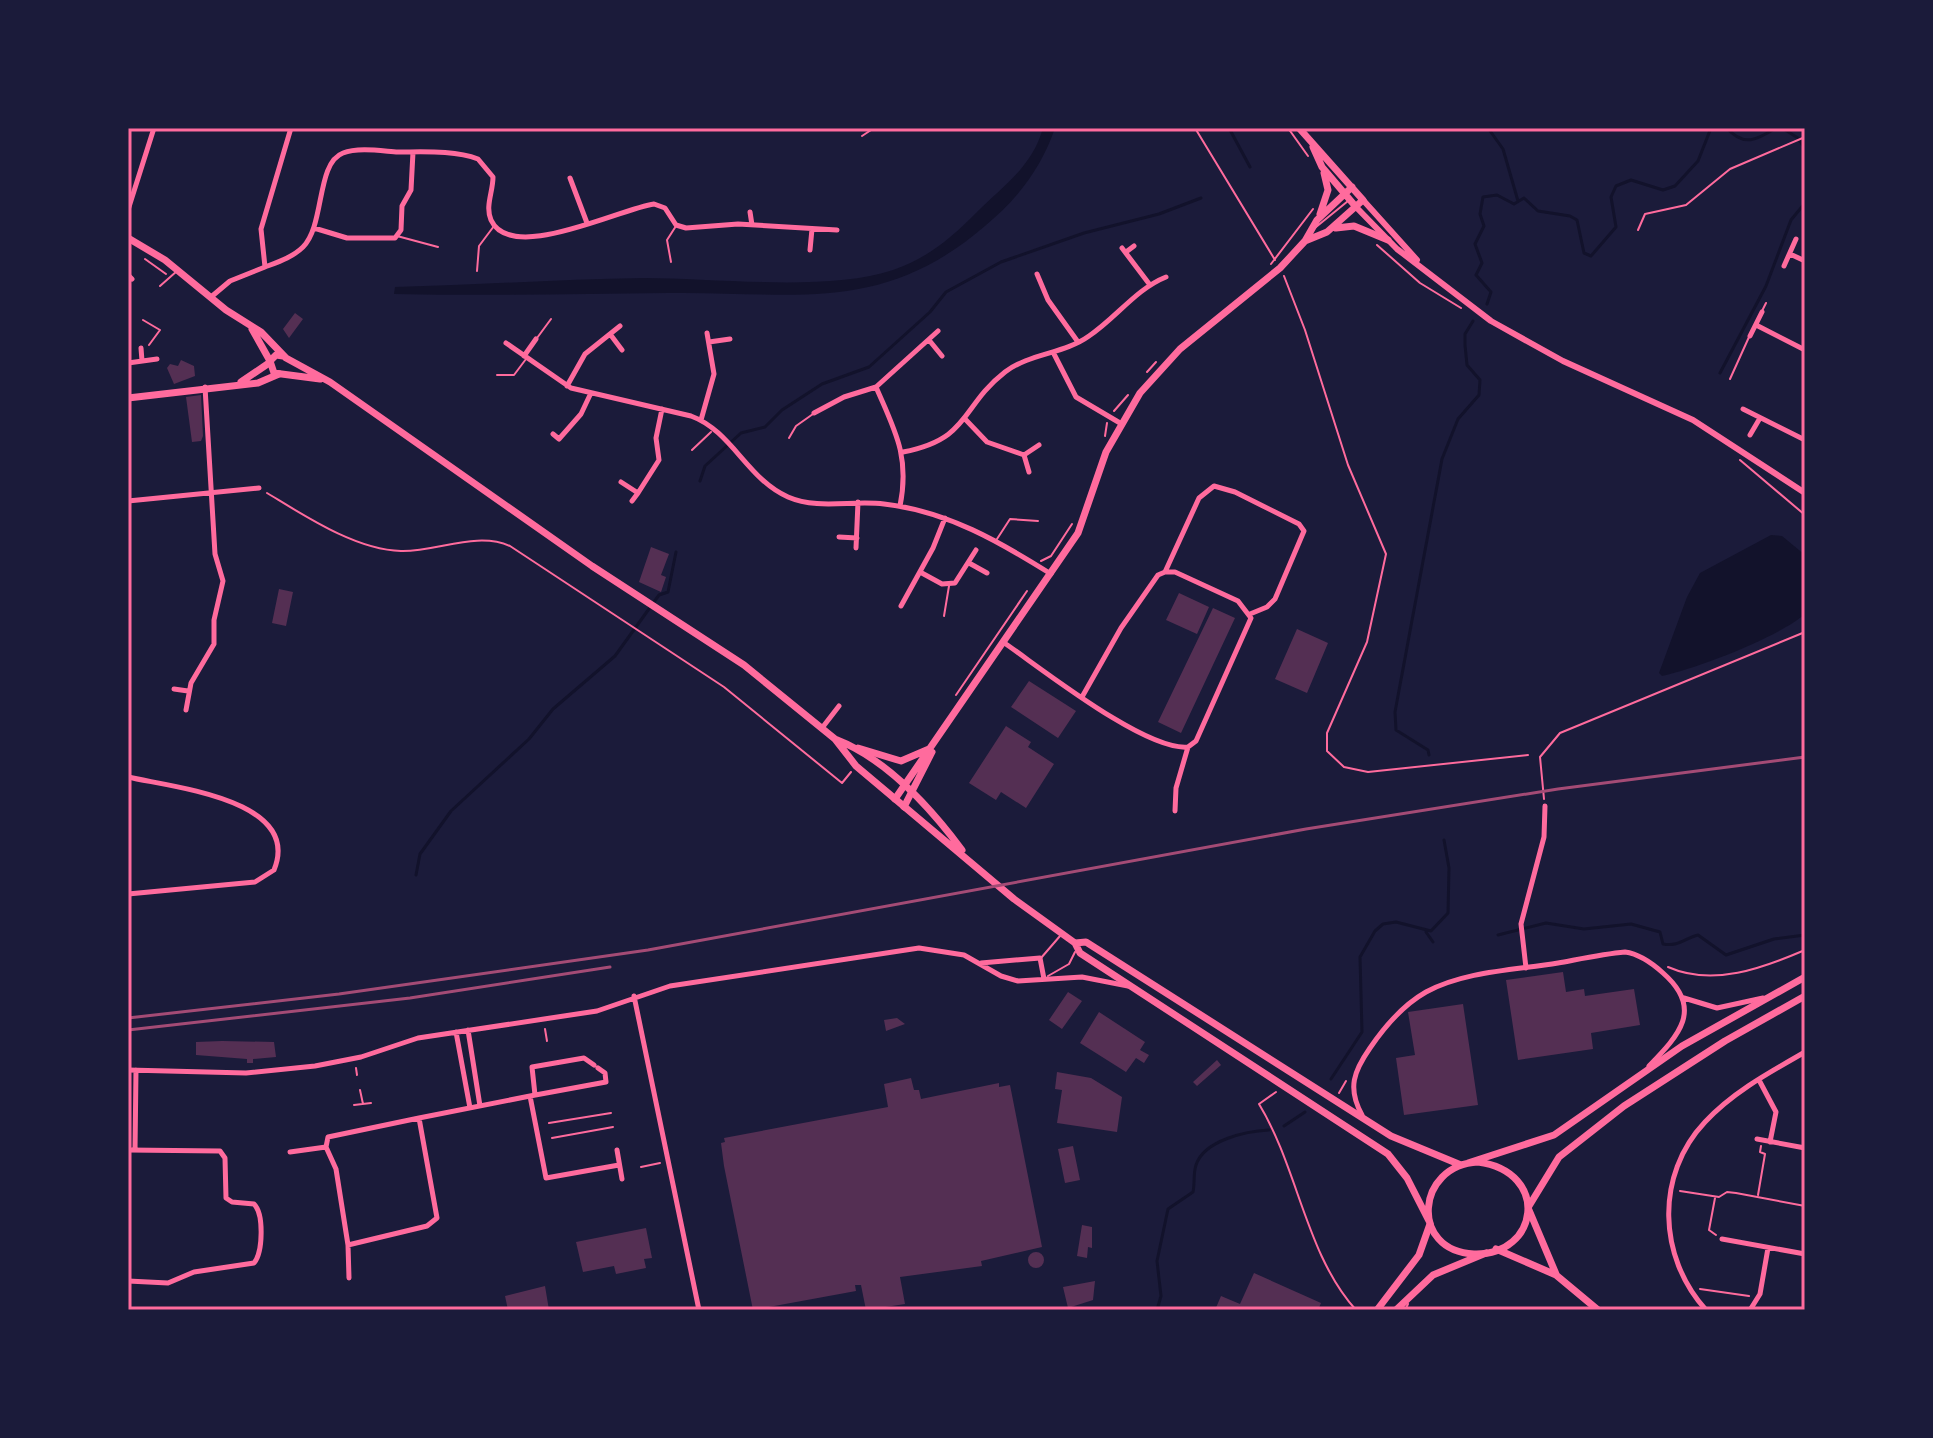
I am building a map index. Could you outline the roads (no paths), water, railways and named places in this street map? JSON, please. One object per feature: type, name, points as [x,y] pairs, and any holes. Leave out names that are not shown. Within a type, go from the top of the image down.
[{"type":"main road","points":[[1299,128],[1358,194]]},
{"type":"main road","points":[[895,799],[1084,522],[1102,463],[1120,423],[1164,364],[1270,277],[1305,241],[1328,190],[1313,146]]},
{"type":"main road","points":[[1322,167],[1350,200]]},
{"type":"main road","points":[[1317,220],[1358,194]]},
{"type":"main road","points":[[1327,232],[1350,200],[1358,194]]},
{"type":"main road","points":[[1305,241],[1341,226],[1354,226],[1388,240]]},
{"type":"main road","points":[[128,238],[178,270],[265,336],[284,357],[287,369],[258,383],[205,386],[128,398]]},
{"type":"main road","points":[[251,327],[271,371],[330,382]]},
{"type":"main road","points":[[239,383],[276,355],[330,382],[762,678],[835,739],[856,766],[1075,943],[1080,953],[1388,1154],[1407,1178],[1439,1239],[1452,1248],[1472,1253],[1492,1251],[1556,1275],[1598,1310]]},
{"type":"main road","points":[[835,739],[901,761],[934,746]]},
{"type":"main road","points":[[904,807],[934,746]]},
{"type":"main road","points":[[858,748],[912,794],[946,829],[968,858]]},
{"type":"main road","points":[[1075,943],[1086,942],[1414,1148],[1464,1164],[1492,1164],[1509,1172],[1524,1187],[1529,1208],[1556,1275]]},
{"type":"main road","points":[[1377,1310],[1416,1261],[1429,1222],[1432,1191],[1446,1174],[1464,1164],[1554,1135],[1643,1072],[1766,997],[1805,977]]},
{"type":"main road","points":[[1396,1310],[1415,1288],[1433,1275],[1492,1251],[1519,1233],[1529,1208],[1559,1157],[1624,1106],[1725,1041],[1805,996]]},
{"type":"street","points":[[128,210],[154,128]]},
{"type":"street","points":[[265,267],[260,233],[291,128]]},
{"type":"street","points":[[211,297],[230,281],[299,250],[314,228],[328,170],[339,155],[354,151],[465,156],[482,162],[493,177],[489,209],[494,225],[507,235],[529,238],[654,204],[665,208],[676,225],[686,228],[752,225],[837,230]]},
{"type":"street","points":[[314,228],[362,239],[384,240],[397,236],[402,206],[411,190],[413,152]]},
{"type":"street","points":[[570,178],[587,223]]},
{"type":"street","points":[[1358,194],[1422,266]]},
{"type":"street","points":[[1350,200],[1388,240],[1463,300],[1515,335],[1572,366],[1693,420],[1805,493]]},
{"type":"street","points":[[750,212],[752,225]]},
{"type":"street","points":[[810,250],[812,229]]},
{"type":"street","points":[[1784,266],[1796,239]]},
{"type":"street","points":[[1134,246],[1124,250],[1150,285]]},
{"type":"street","points":[[1790,254],[1805,261]]},
{"type":"street","points":[[1037,274],[1048,300],[1078,342]]},
{"type":"street","points":[[903,452],[943,440],[966,420],[985,390],[1004,373],[1030,359],[1078,342],[1150,285],[1166,277]]},
{"type":"street","points":[[1750,336],[1758,326],[1762,312]]},
{"type":"street","points":[[567,386],[585,354],[620,326]]},
{"type":"street","points":[[1758,326],[1805,350]]},
{"type":"street","points":[[814,413],[844,397],[876,387],[938,331]]},
{"type":"street","points":[[701,420],[713,382],[707,333]]},
{"type":"street","points":[[610,334],[622,350]]},
{"type":"street","points":[[526,357],[536,339]]},
{"type":"street","points":[[709,342],[730,339]]},
{"type":"street","points":[[929,340],[942,356]]},
{"type":"street","points":[[506,343],[567,386],[590,395],[701,420],[715,428],[767,483],[788,497],[813,504],[858,502],[900,506],[945,518],[996,540],[1051,574]]},
{"type":"street","points":[[141,347],[142,361]]},
{"type":"street","points":[[1053,352],[1073,393],[1120,423]]},
{"type":"street","points":[[128,363],[157,359]]},
{"type":"street","points":[[186,710],[188,691],[213,648],[214,620],[223,581],[215,554],[205,386]]},
{"type":"street","points":[[876,387],[903,452],[905,474],[900,506]]},
{"type":"street","points":[[553,434],[559,439],[567,432],[590,395]]},
{"type":"street","points":[[632,501],[659,460],[656,438],[662,409]]},
{"type":"street","points":[[1743,409],[1805,440]]},
{"type":"street","points":[[1750,435],[1760,418]]},
{"type":"street","points":[[966,420],[987,442],[1024,455]]},
{"type":"street","points":[[1024,455],[1039,445]]},
{"type":"street","points":[[1024,455],[1029,472]]},
{"type":"street","points":[[621,482],[638,493]]},
{"type":"street","points":[[1165,572],[1204,492],[1219,486],[1235,492],[1299,524],[1304,531],[1275,599],[1267,607],[1250,614]]},
{"type":"street","points":[[128,501],[259,488]]},
{"type":"street","points":[[856,548],[858,502]]},
{"type":"street","points":[[901,606],[945,518]]},
{"type":"street","points":[[839,537],[857,538]]},
{"type":"street","points":[[920,572],[949,585],[958,581],[976,550]]},
{"type":"street","points":[[969,563],[987,573]]},
{"type":"street","points":[[1082,697],[1129,616],[1158,575],[1175,572],[1238,601],[1250,614],[1250,624],[1237,655],[1196,741],[1188,747],[1176,788],[1175,811]]},
{"type":"street","points":[[1002,642],[1127,726],[1167,744],[1188,747]]},
{"type":"street","points":[[174,689],[188,691]]},
{"type":"street","points":[[822,728],[839,706]]},
{"type":"street","points":[[128,777],[241,804],[261,818],[273,836],[278,860],[274,870],[262,880],[128,894]]},
{"type":"street","points":[[1526,968],[1521,931],[1546,829],[1545,806]]},
{"type":"street","points":[[128,1070],[267,1072],[343,1061],[418,1038],[588,1013],[680,984],[896,950],[945,950],[980,963],[1010,980],[1088,977],[1129,986]]},
{"type":"street","points":[[1364,1119],[1354,1097],[1353,1078],[1385,1028],[1426,992],[1482,976],[1630,953],[1660,970],[1683,998],[1717,1008],[1766,997]]},
{"type":"street","points":[[980,963],[1040,958],[1044,979]]},
{"type":"street","points":[[634,996],[699,1310]]},
{"type":"street","points":[[1643,1072],[1677,1036],[1683,1021],[1683,998]]},
{"type":"street","points":[[468,1030],[480,1106]]},
{"type":"street","points":[[456,1032],[470,1108]]},
{"type":"street","points":[[1706,1310],[1678,1269],[1670,1237],[1671,1190],[1682,1157],[1698,1129],[1730,1099],[1805,1052]]},
{"type":"street","points":[[349,1278],[348,1245],[336,1169],[326,1147],[332,1134],[419,1118],[480,1106],[533,1096],[606,1082],[605,1073],[584,1058],[532,1067],[533,1096],[546,1178],[619,1165]]},
{"type":"street","points":[[128,1281],[168,1283],[194,1272],[252,1264],[259,1254],[259,1209],[226,1198],[222,1153],[131,1150],[136,1070]]},
{"type":"street","points":[[1759,1080],[1776,1112],[1770,1142]]},
{"type":"street","points":[[348,1245],[427,1226],[437,1218],[419,1118]]},
{"type":"street","points":[[1759,1140],[1805,1148]]},
{"type":"street","points":[[290,1152],[326,1147]]},
{"type":"street","points":[[617,1150],[622,1179]]},
{"type":"street","points":[[1722,1239],[1805,1254]]},
{"type":"street","points":[[1750,1310],[1758,1298],[1768,1248]]},
{"type":"lane","points":[[862,136],[874,128]]},
{"type":"lane","points":[[1311,230],[1350,200]]},
{"type":"lane","points":[[477,271],[479,246],[494,225]]},
{"type":"lane","points":[[671,262],[667,240],[676,225]]},
{"type":"lane","points":[[397,236],[438,247]]},
{"type":"lane","points":[[160,286],[178,270]]},
{"type":"lane","points":[[1762,312],[1766,303]]},
{"type":"lane","points":[[536,339],[551,319]]},
{"type":"lane","points":[[1730,379],[1750,336]]},
{"type":"lane","points":[[497,375],[514,375],[526,357]]},
{"type":"lane","points":[[789,438],[796,426],[814,413]]},
{"type":"lane","points":[[692,450],[715,428]]},
{"type":"lane","points":[[996,540],[1010,519],[1038,521]]},
{"type":"lane","points":[[944,616],[949,585]]},
{"type":"lane","points":[[1040,958],[1047,954],[1061,934]]},
{"type":"lane","points":[[1044,979],[1073,959],[1075,943]]},
{"type":"lane","points":[[1405,1310],[1415,1288]]},
{"type":"waterway","points":[[1229,128],[1250,167]]},
{"type":"waterway","points":[[1488,128],[1503,149],[1518,201]]},
{"type":"waterway","points":[[1487,304],[1491,292],[1476,275],[1482,263],[1475,244],[1484,226],[1480,214],[1483,197],[1497,195],[1514,204],[1524,198],[1538,211],[1570,216],[1577,220],[1584,253],[1591,256],[1616,227],[1611,197],[1616,186],[1631,180],[1663,190],[1675,186],[1698,161],[1711,128]]},
{"type":"waterway","points":[[1727,128],[1745,140],[1757,138],[1776,128]]},
{"type":"waterway","points":[[1782,128],[1798,138],[1805,149]]},
{"type":"waterway","points":[[700,481],[705,466],[741,433],[765,427],[782,410],[822,384],[869,367],[930,312],[946,292],[1001,262],[1084,233],[1159,214],[1201,198]]},
{"type":"waterway","points":[[1720,373],[1766,286],[1791,220],[1805,203]]},
{"type":"waterway","points":[[1429,755],[1428,750],[1396,730],[1395,712],[1442,459],[1458,419],[1479,395],[1480,380],[1467,365],[1465,345],[1465,334],[1473,321]]},
{"type":"waterway","points":[[416,875],[420,854],[451,811],[529,739],[553,709],[615,656],[659,595],[668,592],[676,552]]},
{"type":"waterway","points":[[1331,1079],[1362,1032],[1360,957],[1375,931],[1383,924],[1396,922],[1431,931],[1448,913],[1449,868],[1444,840]]},
{"type":"waterway","points":[[1498,935],[1546,923],[1584,929],[1631,924],[1660,932],[1663,944],[1669,945],[1698,935],[1726,955],[1774,939],[1805,935]]},
{"type":"waterway","points":[[1426,932],[1433,942]]},
{"type":"waterway","points":[[1284,1126],[1305,1112]]},
{"type":"waterway","points":[[1157,1310],[1161,1296],[1157,1261],[1168,1209],[1193,1192],[1195,1168],[1208,1149],[1227,1138],[1269,1130]]},
{"type":"railway","points":[[128,1018],[339,994],[648,950],[1306,829],[1558,789],[1805,757]]},
{"type":"railway","points":[[128,1030],[410,998],[610,967]]}]
